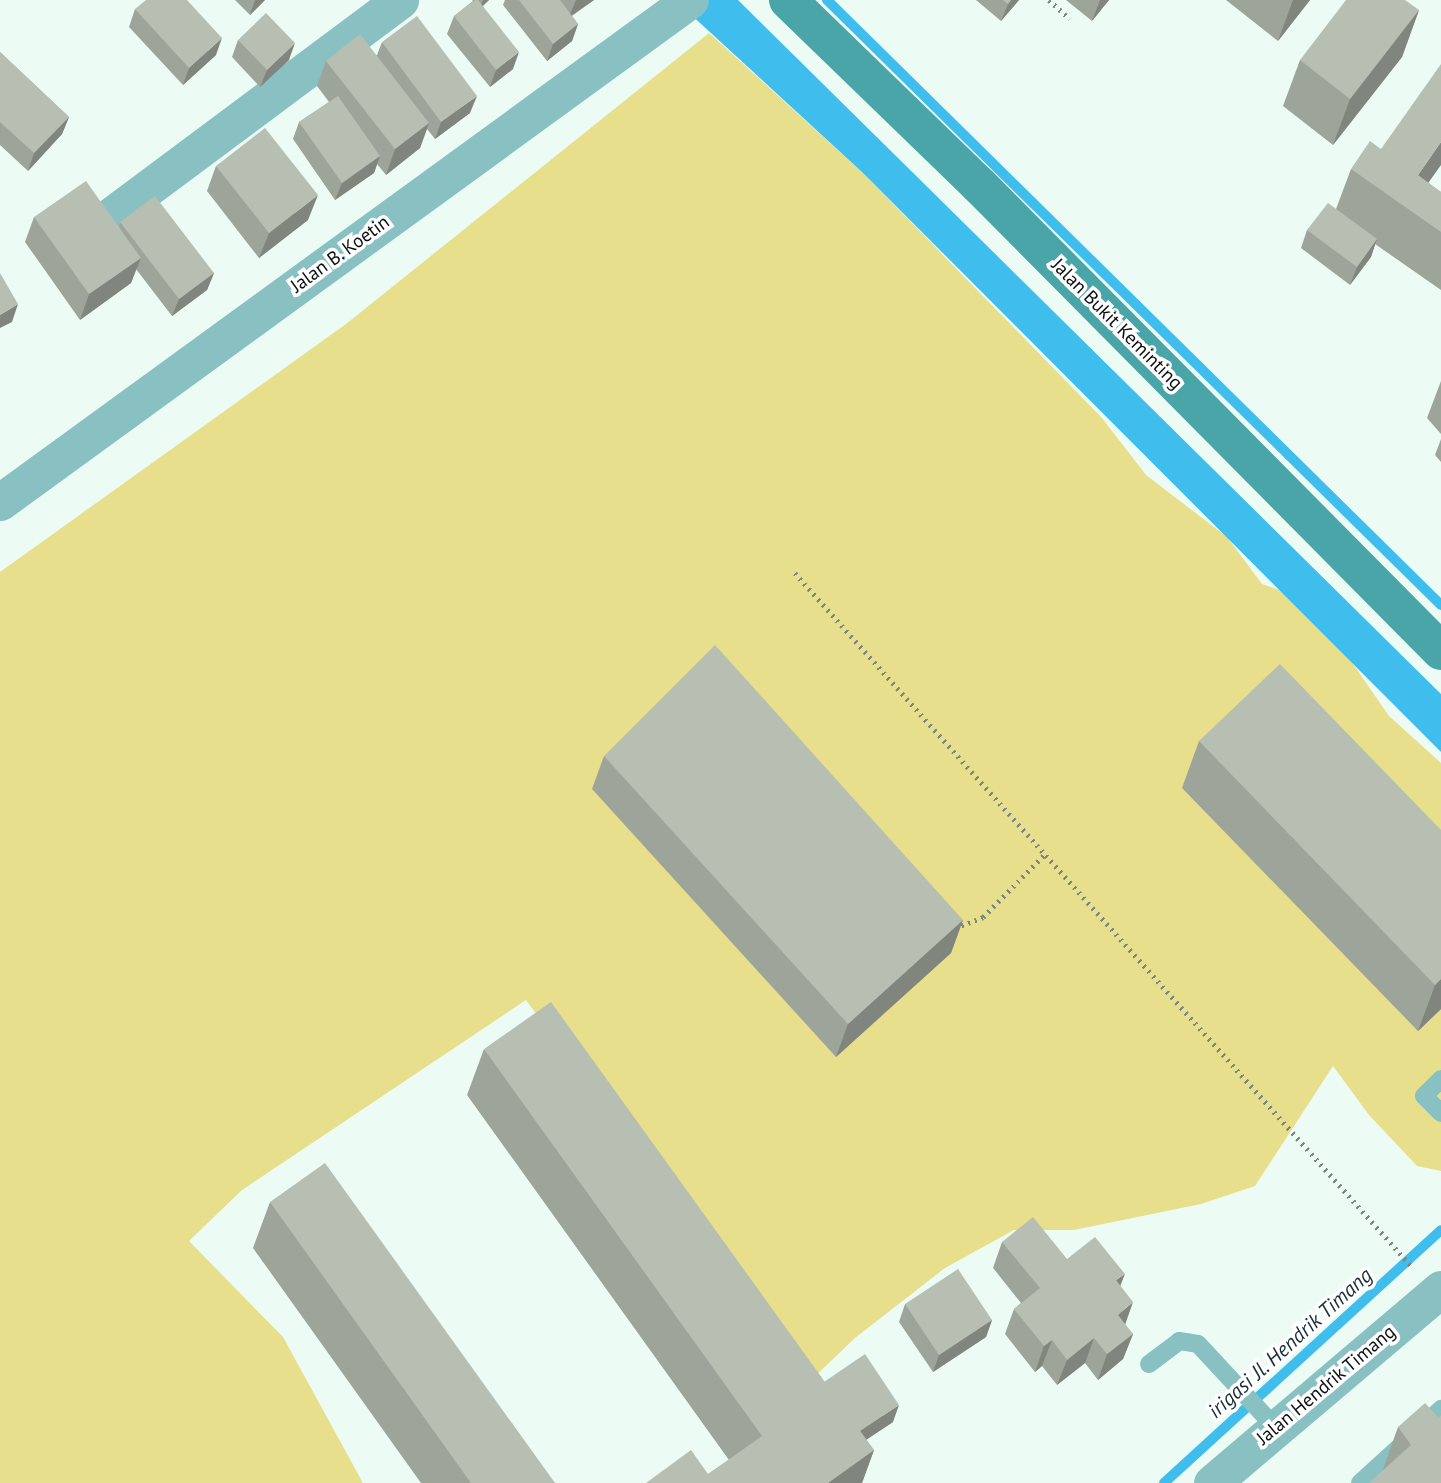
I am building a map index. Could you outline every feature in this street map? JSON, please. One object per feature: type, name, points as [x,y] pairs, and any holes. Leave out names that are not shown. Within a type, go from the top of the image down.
[{"type":"main road","name":"Jalan Bukit Keminting","points":[[788,0],[979,185],[1441,652]]},
{"type":"street","points":[[97,226],[400,0]]},
{"type":"street","name":"Jalan B. Koetin","points":[[0,502],[686,3]]},
{"type":"street","name":"Jalan Hendrik Timang","points":[[1212,1483],[1269,1421],[1430,1281]]},
{"type":"lane","points":[[1441,1079],[1424,1096],[1441,1113]]},
{"type":"lane","points":[[1149,1364],[1187,1339],[1198,1343],[1269,1421]]},
{"type":"lane","points":[[1360,1483],[1441,1409]]},
{"type":"path","points":[[1049,0],[1070,19]]},
{"type":"path","points":[[795,573],[1398,1251],[1430,1281]]},
{"type":"path","points":[[947,931],[984,917],[1045,854]]},
{"type":"shaded area","points":[[709,33],[862,172],[1102,418],[1146,475],[1227,537],[1262,584],[1279,590],[1331,632],[1389,716],[1441,763],[1441,1171],[1417,1166],[1369,1115],[1333,1066],[1255,1186],[1201,1204],[1074,1230],[1014,1230],[945,1268],[855,1338],[807,1384],[526,1000],[242,1190],[189,1241],[283,1337],[363,1483],[0,1483],[0,572],[346,324]]},
{"type":"water","points":[[675,0],[738,0],[1441,694],[1441,752],[862,172]]},
{"type":"building","points":[[146,0],[187,0],[222,38],[189,68],[135,9]]},
{"type":"building","points":[[478,0],[519,52],[496,70],[454,16]]},
{"type":"building","points":[[519,0],[560,0],[578,24],[553,44]]},
{"type":"building","points":[[1346,0],[1405,0],[1419,10],[1350,99],[1300,60]]},
{"type":"building","points":[[266,13],[295,43],[267,70],[238,40]]},
{"type":"building","points":[[417,16],[477,96],[441,122],[382,42]]},
{"type":"building","points":[[360,34],[429,123],[395,149],[326,61]]},
{"type":"building","points":[[0,52],[69,117],[34,153],[0,122]]},
{"type":"building","points":[[1441,64],[1441,142],[1418,175],[1441,192],[1441,232],[1351,169],[1370,141],[1381,149]]},
{"type":"building","points":[[338,96],[380,156],[342,183],[299,122]]},
{"type":"building","points":[[265,128],[318,195],[269,233],[216,166]]},
{"type":"building","points":[[86,181],[141,258],[89,294],[34,217]]},
{"type":"building","points":[[155,196],[214,273],[179,299],[120,222]]},
{"type":"building","points":[[1328,203],[1377,239],[1357,267],[1307,230]]},
{"type":"building","points":[[0,273],[18,304],[0,315]]},
{"type":"building","points":[[715,645],[963,920],[848,1024],[604,756]]},
{"type":"building","points":[[1280,664],[1441,830],[1441,979],[1435,985],[1199,741]]},
{"type":"building","points":[[551,1002],[874,1450],[828,1483],[646,1483],[691,1450],[708,1474],[762,1436],[484,1049]]},
{"type":"building","points":[[325,1163],[555,1483],[471,1483],[270,1202]]},
{"type":"building","points":[[1033,1217],[1067,1259],[1095,1237],[1125,1274],[1116,1280],[1133,1302],[1118,1315],[1133,1334],[1107,1354],[1094,1338],[1067,1360],[1052,1340],[1044,1346],[1014,1309],[1040,1288],[1002,1242]]},
{"type":"building","points":[[958,1269],[992,1320],[939,1355],[905,1304]]},
{"type":"building","points":[[865,1354],[899,1405],[860,1431],[824,1382]]},
{"type":"building","points":[[1425,1403],[1439,1418],[1441,1415],[1441,1483],[1369,1483],[1411,1445],[1398,1427]]},
{"type":"waterway","points":[[827,0],[1441,605]]},
{"type":"waterway","name":"irigasi Jl. Hendrik Timang","points":[[1164,1483],[1441,1230]]}]
